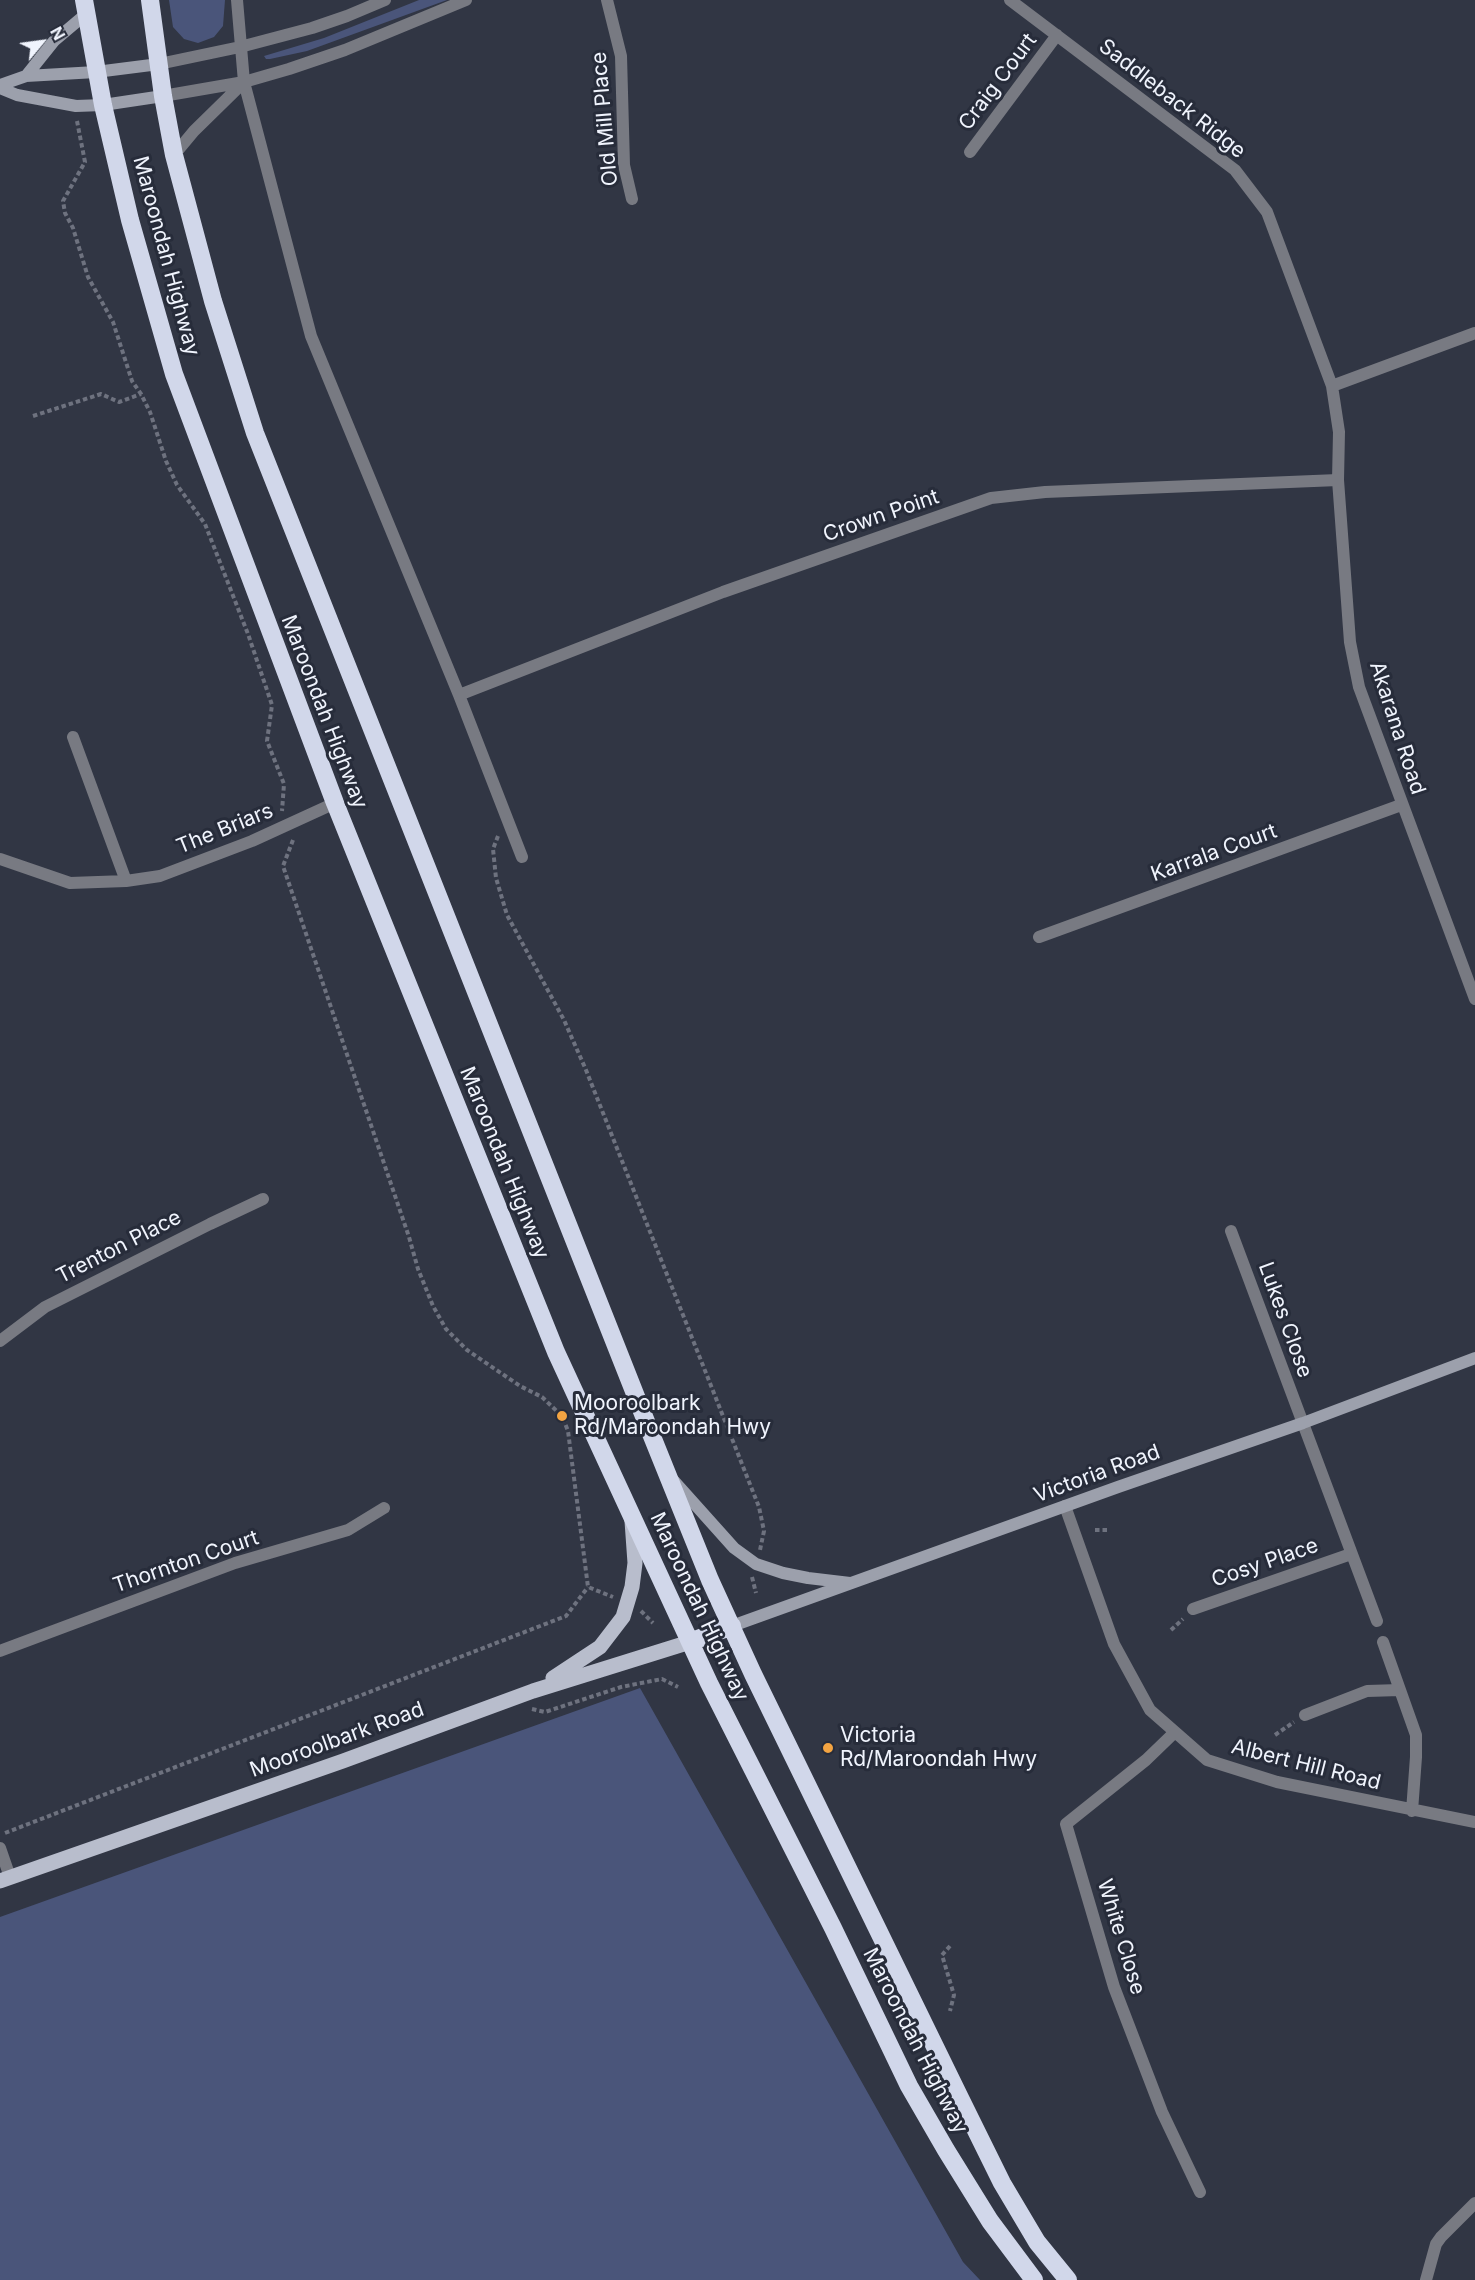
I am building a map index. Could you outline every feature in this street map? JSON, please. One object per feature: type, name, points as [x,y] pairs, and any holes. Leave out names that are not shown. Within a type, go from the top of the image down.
[{"type":"highway","name":"Maroondah Highway","points":[[150,0],[163,96],[174,155],[213,301],[255,433],[711,1580],[758,1685],[1002,2183],[1036,2242],[1068,2280]]},
{"type":"highway","name":"Maroondah Highway","points":[[85,7],[96,72],[130,220],[174,374],[335,803],[556,1352],[690,1642],[909,2086],[984,2211],[1034,2280]]},
{"type":"highway","points":[[690,1642],[732,1626]]},
{"type":"main road","points":[[26,76],[85,7]]},
{"type":"main road","points":[[0,86],[26,76],[96,72],[159,64]]},
{"type":"main road","points":[[0,86],[17,95],[76,106],[103,105],[163,96]]},
{"type":"main road","name":"Victoria Road","points":[[732,1626],[1303,1423],[1475,1358]]},
{"type":"main road","points":[[669,1474],[734,1548],[756,1564],[808,1578],[855,1583]]},
{"type":"main road","points":[[533,1691],[600,1647],[623,1617],[632,1587],[635,1563],[632,1516]]},
{"type":"main road","name":"Mooroolbark Road","points":[[5,1879],[343,1761],[533,1691],[690,1642]]},
{"type":"street","points":[[237,0],[244,82],[311,336],[459,695],[522,857]]},
{"type":"street","points":[[159,64],[240,47],[321,25],[385,0]]},
{"type":"street","points":[[163,96],[244,82],[322,58],[466,0]]},
{"type":"street","name":"Old Mill Place","points":[[607,0],[621,57],[624,165],[632,199]]},
{"type":"street","name":"Saddleback Ridge","points":[[1010,0],[1235,170],[1267,212],[1332,386]]},
{"type":"street","name":"Craig Court","points":[[970,152],[1057,35]]},
{"type":"street","points":[[174,155],[194,131],[244,82]]},
{"type":"street","points":[[1332,386],[1475,333]]},
{"type":"street","name":"Akarana Road","points":[[1332,386],[1338,432],[1338,480],[1350,642],[1359,687],[1475,999]]},
{"type":"street","name":"Crown Point","points":[[459,695],[723,592],[991,498],[1045,492],[1338,480]]},
{"type":"street","points":[[73,737],[126,880]]},
{"type":"street","name":"The Briars","points":[[0,859],[70,883],[160,876],[252,841],[335,803]]},
{"type":"street","name":"Karrala Court","points":[[1039,937],[1401,805]]},
{"type":"street","name":"Trenton Place","points":[[0,1341],[45,1307],[263,1199]]},
{"type":"street","name":"Lukes Close","points":[[1232,1231],[1303,1423]]},
{"type":"street","name":"Cosy Place","points":[[1303,1423],[1377,1621]]},
{"type":"street","name":"Albert Hill Road","points":[[1065,1506],[1114,1644],[1150,1710],[1207,1760],[1277,1782],[1475,1822]]},
{"type":"street","name":"Thornton Court","points":[[0,1651],[236,1563],[348,1530],[384,1508]]},
{"type":"street","name":"Cosy Place","points":[[1193,1609],[1351,1554]]},
{"type":"street","points":[[1383,1642],[1416,1735],[1412,1811]]},
{"type":"street","points":[[1305,1715],[1367,1691],[1400,1690]]},
{"type":"street","name":"White Close","points":[[1176,1732],[1146,1760],[1066,1824],[1114,1987],[1162,2112],[1200,2192]]},
{"type":"street","points":[[0,1848],[5,1879]]},
{"type":"street","points":[[1426,2280],[1436,2244],[1475,2203]]},
{"type":"path","points":[[0,1835],[566,1616],[588,1587],[568,1431],[562,1416],[551,1403],[520,1386],[467,1350],[446,1329],[433,1306],[418,1269],[283,866],[293,841],[282,811],[284,784],[267,741],[272,705],[261,672],[213,542],[205,524],[177,485],[141,394],[132,381],[113,322],[88,277],[73,228],[64,213],[63,201],[85,162],[76,106]]},
{"type":"path","points":[[33,416],[101,394],[119,402],[141,394]]},
{"type":"path","points":[[511,829],[498,834],[493,849],[496,878],[507,915],[564,1020],[586,1070],[759,1507],[764,1531],[752,1578],[756,1593]]},
{"type":"path","points":[[1095,1530],[1107,1530]]},
{"type":"path","points":[[588,1587],[636,1607],[653,1623]]},
{"type":"path","points":[[499,1703],[545,1712],[621,1687],[662,1679],[678,1688]]},
{"type":"path","points":[[1275,1735],[1305,1715]]},
{"type":"path","points":[[950,1946],[942,1955],[954,1995],[950,2011]]},
{"type":"shaded area","points":[[169,0],[225,0],[223,26],[214,37],[198,43],[184,39],[173,27]]},
{"type":"shaded area","points":[[419,0],[447,0],[307,51],[270,59],[264,56],[324,38]]},
{"type":"shaded area","points":[[640,1688],[963,2262],[980,2280],[0,2280],[0,1917]]},
{"type":"place","name":"Mooroolbark Rd/Maroondah Hwy","points":[[562,1416]]},
{"type":"place","name":"Victoria Rd/Maroondah Hwy","points":[[828,1748]]}]
